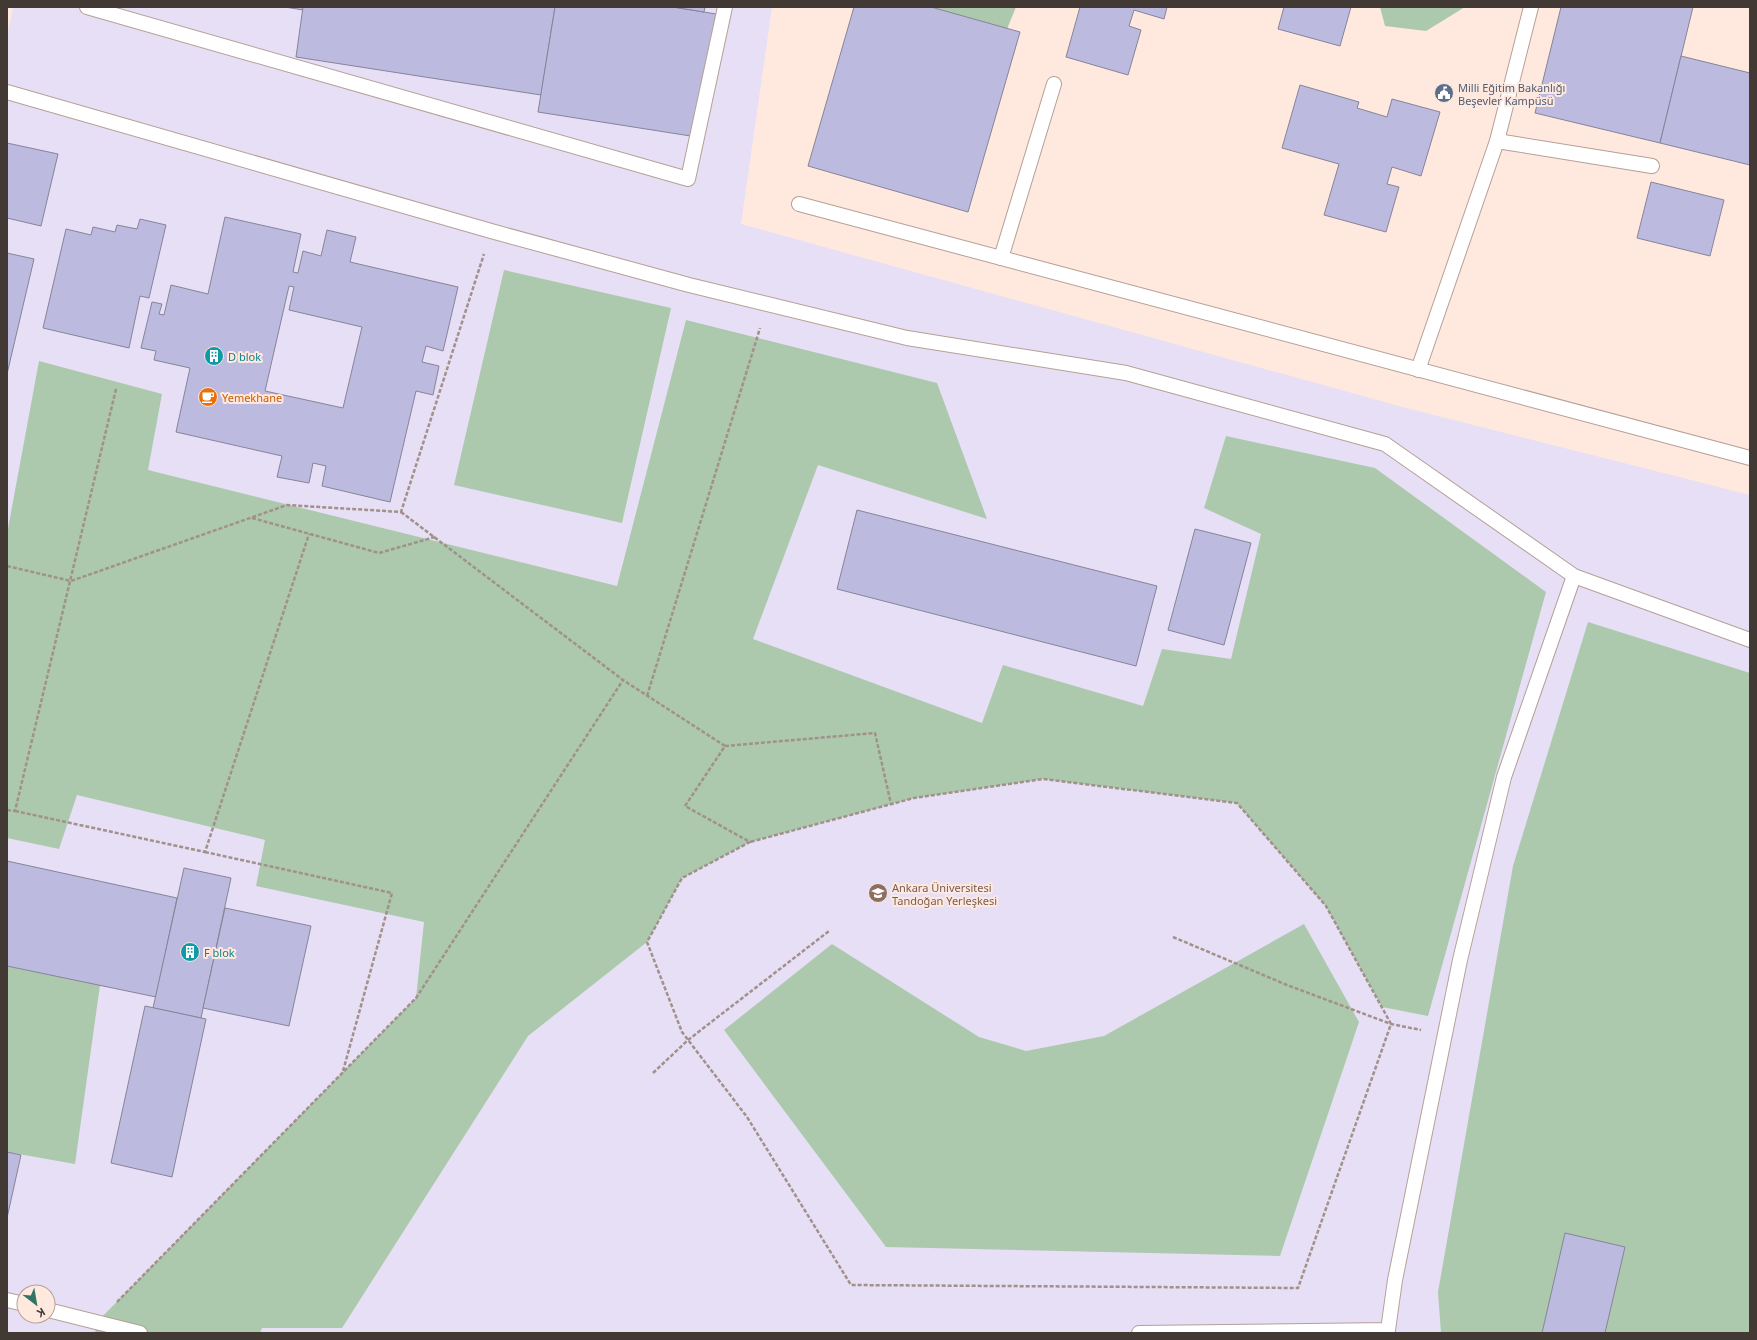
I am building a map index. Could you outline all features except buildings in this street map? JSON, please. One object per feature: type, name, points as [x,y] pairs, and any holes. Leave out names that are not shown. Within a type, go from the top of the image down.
[{"type":"lane","points":[[87,7],[688,179],[725,7]]},
{"type":"lane","points":[[1418,370],[1497,141],[1531,7]]},
{"type":"lane","points":[[1001,258],[1054,84]]},
{"type":"lane","points":[[7,92],[491,231],[689,285],[907,338],[1126,373],[1385,444],[1574,576],[1750,640]]},
{"type":"lane","points":[[1497,141],[1652,166]]},
{"type":"lane","points":[[799,204],[1750,458]]},
{"type":"lane","points":[[1139,1333],[1388,1330],[1395,1280],[1444,1036],[1460,960],[1504,777],[1574,576]]},
{"type":"lane","points":[[56,1313],[96,1328],[140,1333]]},
{"type":"path","points":[[401,512],[491,231]]},
{"type":"path","points":[[647,696],[768,304]]},
{"type":"path","points":[[15,811],[116,389]]},
{"type":"path","points":[[7,566],[71,581],[287,505],[401,512],[623,680],[725,746],[875,733],[891,804]]},
{"type":"path","points":[[251,517],[379,553],[434,537]]},
{"type":"path","points":[[205,852],[309,534]]},
{"type":"path","points":[[96,1328],[416,998],[623,680]]},
{"type":"path","points":[[725,746],[685,806],[750,842]]},
{"type":"path","points":[[1044,779],[1237,803],[1326,906],[1391,1024],[1298,1288],[851,1286],[747,1117],[682,1032],[647,942],[682,878],[750,842],[891,804],[914,798],[1044,779]]},
{"type":"path","points":[[7,810],[392,893],[343,1072]]},
{"type":"path","points":[[653,1073],[688,1040],[829,931]]},
{"type":"path","points":[[1173,937],[1287,985],[1391,1024],[1444,1036]]},
{"type":"shaded area","name":"Ankara Üniversitesi Tandoğan Yerleşkesi","points":[[13,7],[772,7],[741,224],[1406,408],[1750,495],[1750,1333],[7,1333],[7,37]]},
{"type":"green space","points":[[931,7],[1016,7],[1007,29]]},
{"type":"green space","points":[[1380,7],[1465,7],[1426,31],[1385,26]]},
{"type":"green space","points":[[504,270],[671,308],[622,523],[454,485]]},
{"type":"green space","points":[[686,320],[937,383],[987,519],[818,465],[753,639],[982,723],[1003,665],[1143,706],[1162,649],[1231,659],[1261,534],[1204,508],[1226,436],[1375,468],[1546,592],[1428,1016],[1382,1007],[1326,906],[1237,803],[1043,779],[914,798],[750,842],[682,878],[647,942],[528,1036],[342,1328],[262,1328],[260,1333],[95,1333],[97,1322],[416,998],[424,922],[256,886],[265,840],[77,795],[59,849],[7,838],[7,534],[39,361],[162,394],[148,470],[617,586]]},
{"type":"green space","points":[[1588,622],[1750,673],[1750,1333],[1441,1333],[1438,1292],[1513,866]]},
{"type":"green space","points":[[1304,924],[1359,1022],[1280,1256],[886,1247],[724,1030],[832,944],[979,1037],[1026,1051],[1104,1036]]},
{"type":"green space","points":[[7,966],[100,985],[75,1164],[7,1152]]},
{"type":"place","name":"Milli Eğitim Bakanlığı Beşevler Kampüsü","points":[[1444,93]]},
{"type":"place","name":"D blok","points":[[214,356]]},
{"type":"place","name":"Yemekhane","points":[[208,397]]},
{"type":"place","name":"Ankara Üniversitesi Tandoğan Yerleşkesi","points":[[878,893]]},
{"type":"place","name":"F blok","points":[[190,952]]}]
